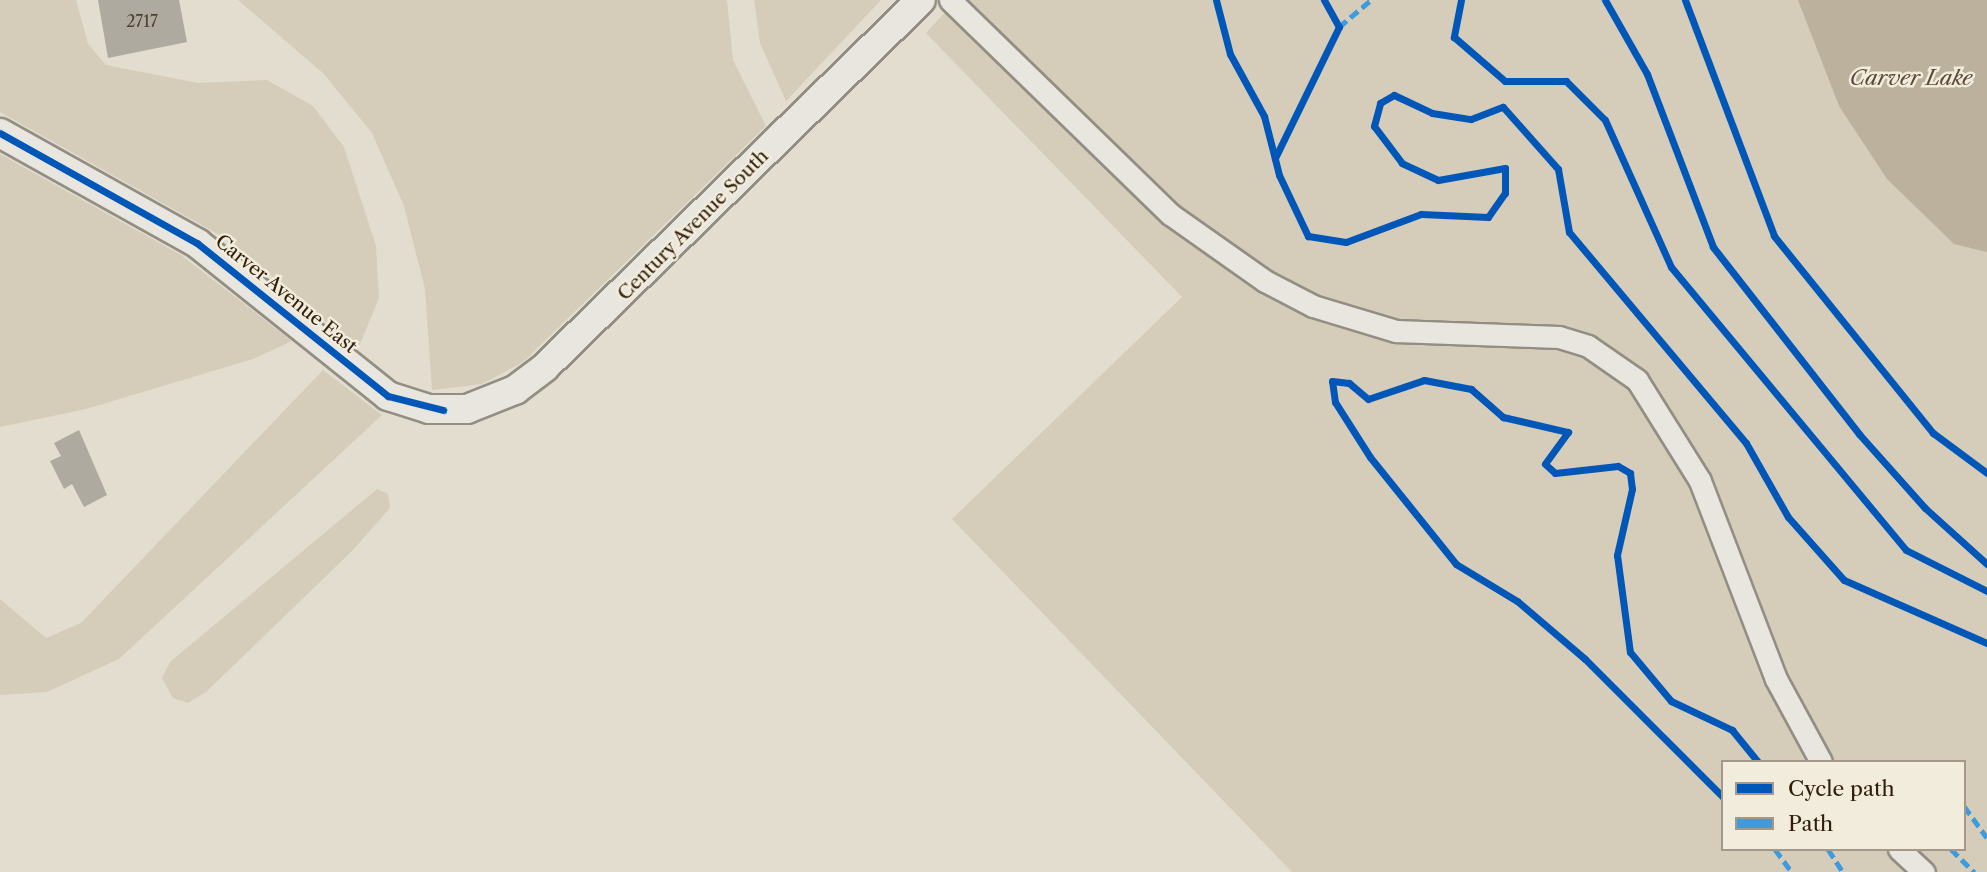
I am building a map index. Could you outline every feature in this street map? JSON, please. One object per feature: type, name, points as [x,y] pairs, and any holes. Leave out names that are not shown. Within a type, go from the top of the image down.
[{"type":"street","name":"Century Avenue South","points":[[443,410],[491,401],[545,367],[921,0]]},
{"type":"street","points":[[950,0],[1170,214],[1265,281],[1313,306],[1396,331],[1559,337],[1588,346],[1637,380],[1700,481],[1776,679],[1820,760]]},
{"type":"street","name":"Carver Avenue East","points":[[0,133],[197,243],[388,396],[443,410]]},
{"type":"street","points":[[1901,851],[1924,872]]},
{"type":"shaded area","points":[[0,0],[76,0],[88,44],[106,65],[198,83],[267,80],[313,106],[344,147],[376,246],[379,298],[358,349],[232,242],[0,112]]},
{"type":"shaded area","points":[[238,0],[727,0],[733,60],[766,126],[523,362],[482,384],[432,390],[425,289],[404,206],[372,133],[324,74]]},
{"type":"shaded area","points":[[754,0],[881,0],[786,101],[760,43]]},
{"type":"shaded area","points":[[956,0],[1987,0],[1987,872],[1292,872],[952,519],[1182,297],[926,33]]},
{"type":"shaded area","points":[[0,154],[181,255],[292,341],[253,359],[86,409],[0,427]]},
{"type":"shaded area","points":[[323,370],[382,415],[119,659],[47,692],[0,695],[0,599],[46,638],[81,623]]},
{"type":"shaded area","points":[[377,489],[388,494],[390,508],[352,551],[206,692],[188,703],[173,698],[162,678],[170,662]]},
{"type":"water","name":"Carver Lake","points":[[1798,0],[1987,0],[1987,252],[1954,244],[1887,179],[1839,106]]},
{"type":"building","points":[[98,0],[179,0],[187,42],[108,58]]},
{"type":"building","points":[[79,430],[107,495],[84,507],[72,484],[64,489],[50,461],[61,456],[54,443]]},
{"type":"marked path","points":[[1339,27],[1371,0]]},
{"type":"marked path","points":[[1966,809],[1987,838]]},
{"type":"marked path","points":[[1776,851],[1792,872]]},
{"type":"marked path","points":[[1829,851],[1843,872]]},
{"type":"marked path","points":[[1953,851],[1974,872]]},
{"type":"cycle path","points":[[1216,0],[1230,54],[1264,116],[1279,175],[1308,236],[1346,242],[1421,214],[1488,217],[1505,193],[1505,168],[1438,180],[1402,163],[1374,126],[1380,103],[1394,95],[1432,113],[1471,119],[1503,107],[1558,169],[1569,232],[1746,443],[1788,517],[1844,580],[1987,643]]},
{"type":"cycle path","points":[[1275,158],[1339,27],[1324,0]]},
{"type":"cycle path","points":[[1461,0],[1454,37],[1505,81],[1566,81],[1605,120],[1671,267],[1906,550],[1987,591]]},
{"type":"cycle path","points":[[1605,0],[1647,74],[1713,247],[1859,434],[1925,508],[1987,564]]},
{"type":"cycle path","points":[[1685,0],[1774,236],[1933,433],[1987,473]]},
{"type":"cycle path","points":[[0,133],[197,243],[388,396],[443,410]]},
{"type":"cycle path","points":[[1721,795],[1585,659],[1517,601],[1456,564],[1370,457],[1335,402],[1332,381],[1349,383],[1368,399],[1424,380],[1471,389],[1503,417],[1568,432],[1545,464],[1555,473],[1618,466],[1630,473],[1632,489],[1617,555],[1630,652],[1671,701],[1732,730],[1756,760]]}]
